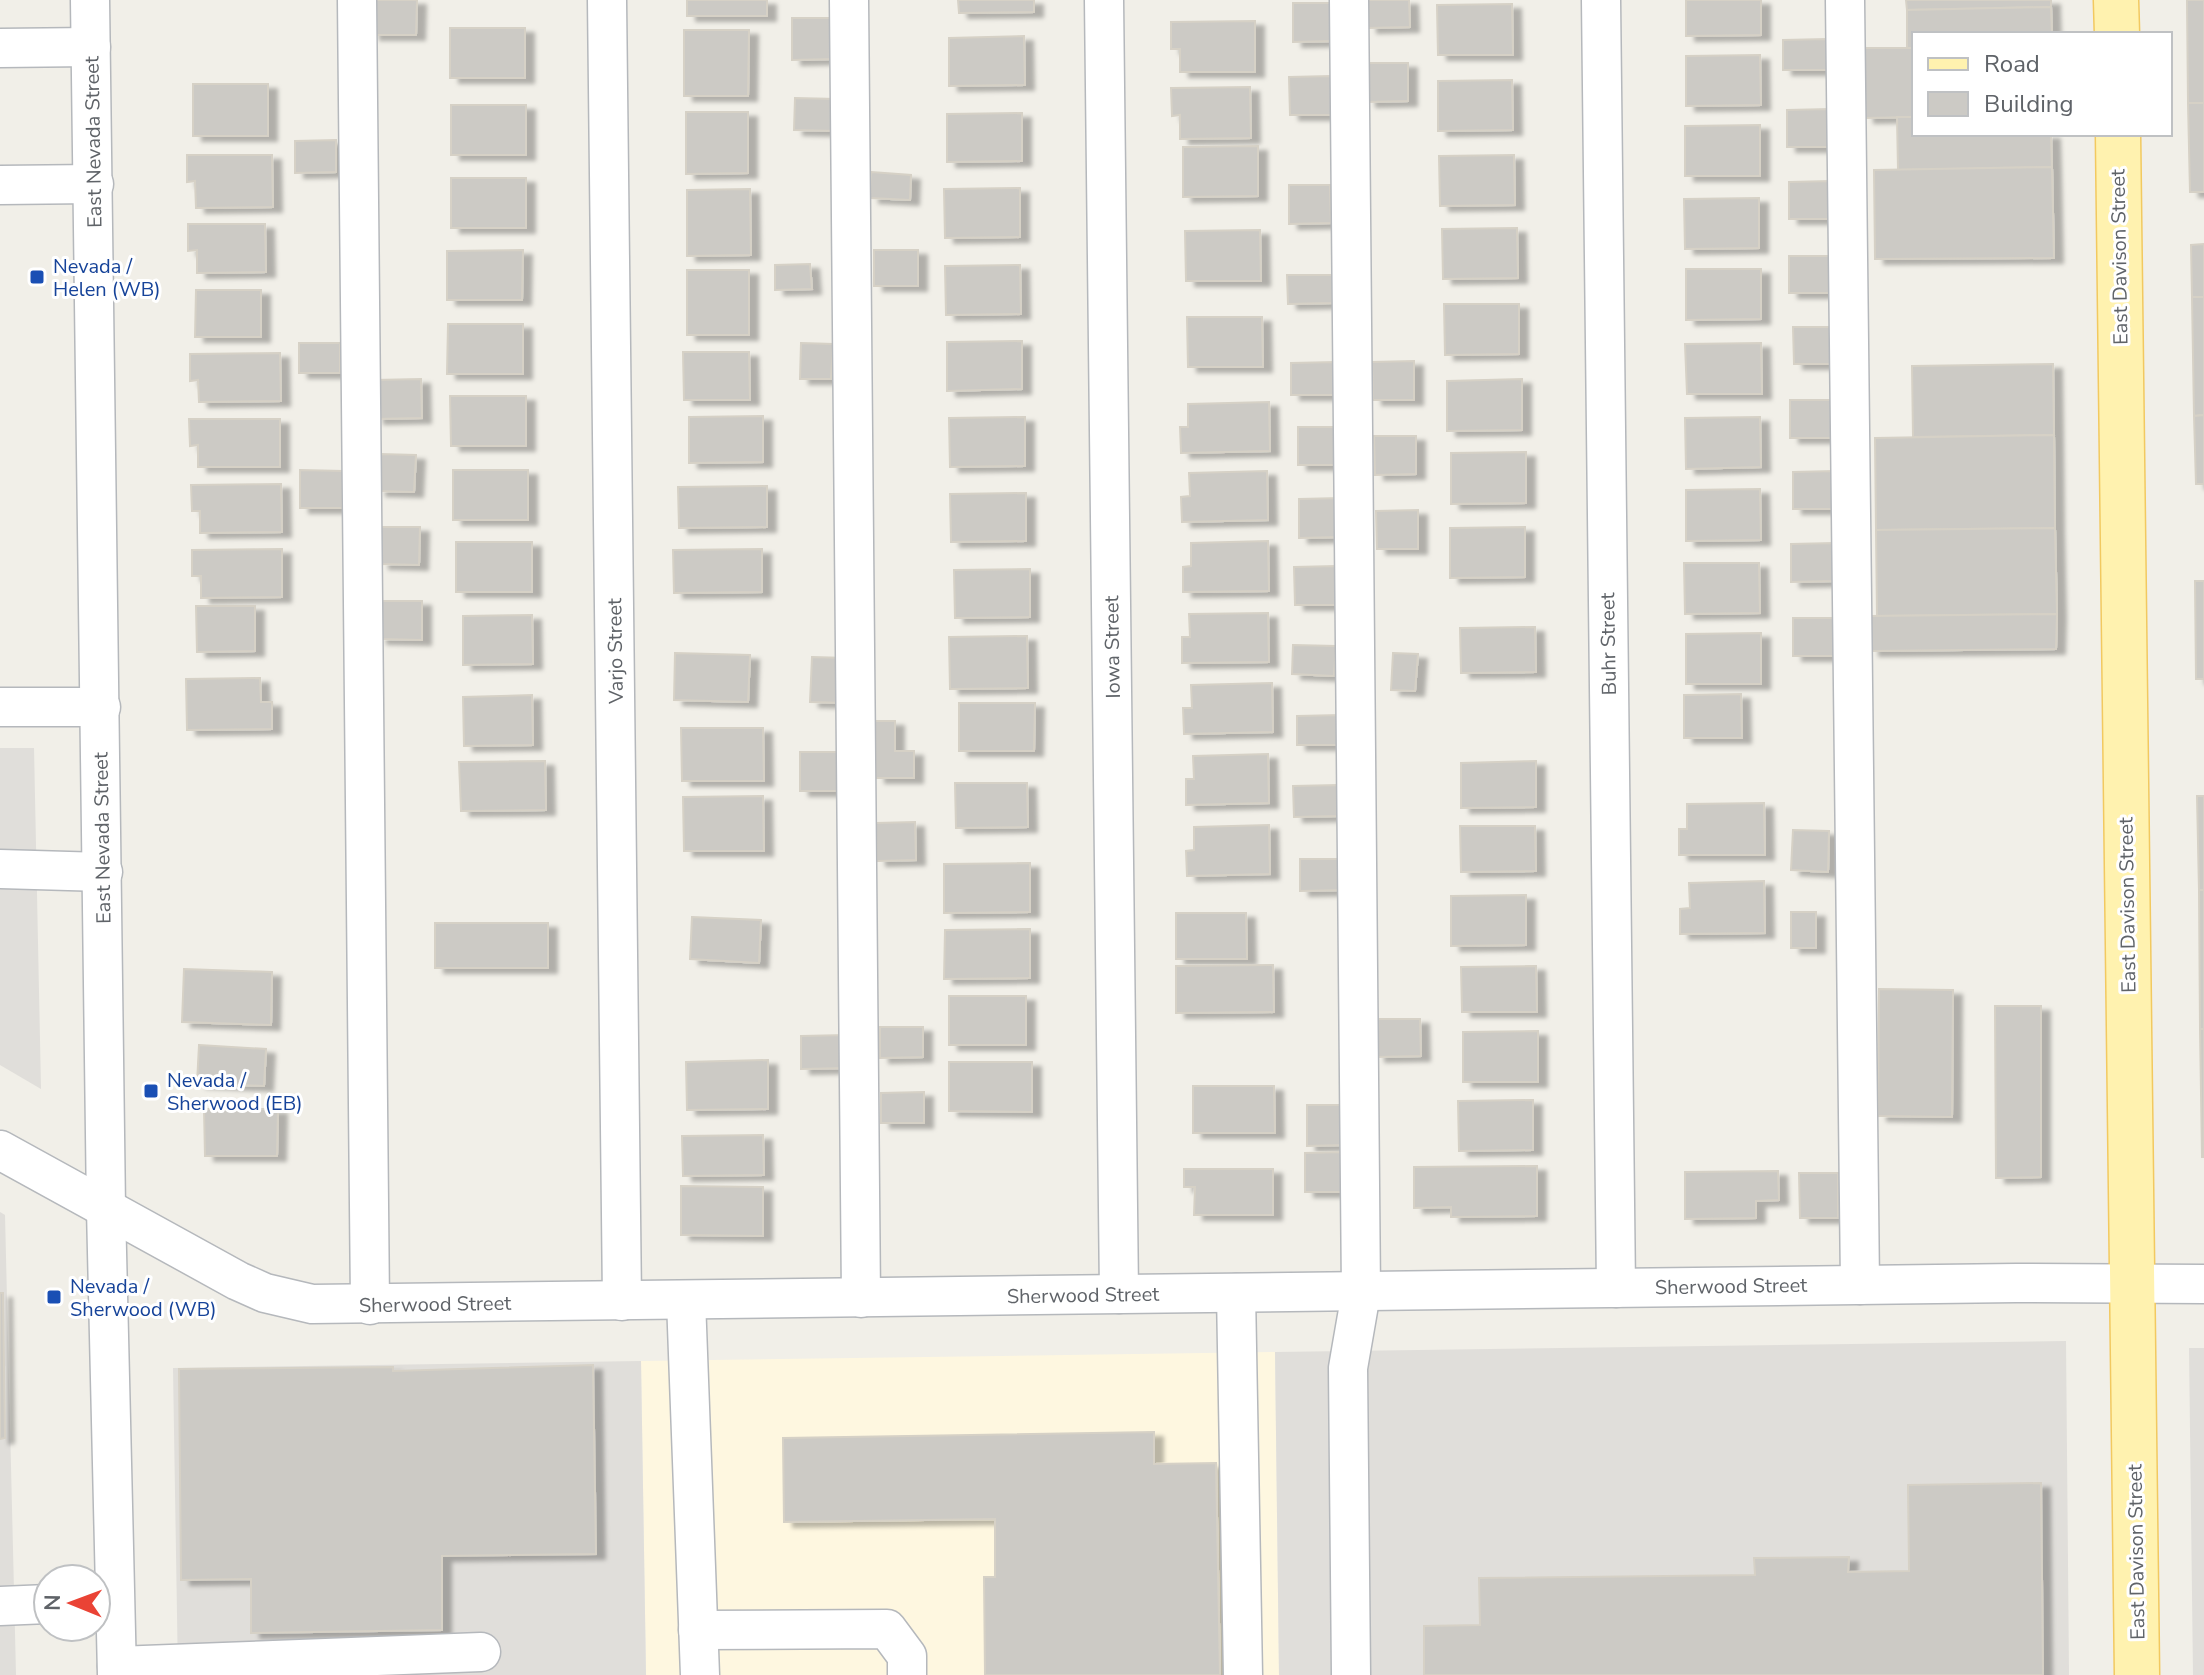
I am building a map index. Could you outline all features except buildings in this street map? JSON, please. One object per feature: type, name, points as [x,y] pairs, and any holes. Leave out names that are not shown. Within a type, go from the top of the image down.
[{"type":"main road","points":[[2116,0],[2117,32]]},
{"type":"main road","name":"East Davison Street","points":[[2118,136],[2137,1675]]},
{"type":"street","name":"East Nevada Street","points":[[90,0],[103,872],[105,1563]]},
{"type":"street","points":[[357,0],[370,1305]]},
{"type":"street","name":"Varjo Street","points":[[607,0],[622,1301]]},
{"type":"street","points":[[849,0],[861,1298]]},
{"type":"street","name":"Iowa Street","points":[[1104,0],[1119,1294]]},
{"type":"street","points":[[1349,0],[1361,1293],[1348,1368],[1351,1675]]},
{"type":"street","name":"Buhr Street","points":[[1601,0],[1616,1288]]},
{"type":"street","points":[[1845,0],[1860,1285]]},
{"type":"street","points":[[0,48],[91,47]]},
{"type":"street","points":[[0,185],[94,184]]},
{"type":"street","points":[[0,707],[101,707]]},
{"type":"street","points":[[0,869],[103,872]]},
{"type":"street","name":"Sherwood Street","points":[[0,1150],[265,1293],[312,1304],[1860,1285],[2204,1284]]},
{"type":"street","points":[[1236,1293],[1243,1675]]},
{"type":"street","points":[[686,1300],[700,1675]]},
{"type":"street","points":[[0,1606],[32,1605]]},
{"type":"street","points":[[698,1630],[887,1629],[907,1656],[907,1675]]},
{"type":"street","name":"East Nevada Street","points":[[112,1642],[117,1670]]},
{"type":"street","points":[[117,1670],[481,1652]]},
{"type":"shaded area","points":[[0,748],[34,748],[41,1089],[0,1065]]},
{"type":"shaded area","points":[[0,1212],[5,1215],[16,1675],[0,1675]]},
{"type":"shaded area","points":[[2066,1341],[2069,1675],[1279,1675],[1275,1352]]},
{"type":"shaded area","points":[[2189,1348],[2204,1348],[2204,1675],[2193,1675]]},
{"type":"shaded area","points":[[1275,1352],[1279,1675],[646,1675],[641,1361]]},
{"type":"shaded area","points":[[641,1361],[646,1675],[178,1675],[173,1368]]},
{"type":"place","name":"Nevada / Helen (WB)","points":[[37,277]]},
{"type":"place","name":"Nevada / Sherwood (EB)","points":[[151,1091]]},
{"type":"place","name":"Nevada / Sherwood (WB)","points":[[54,1297]]}]
